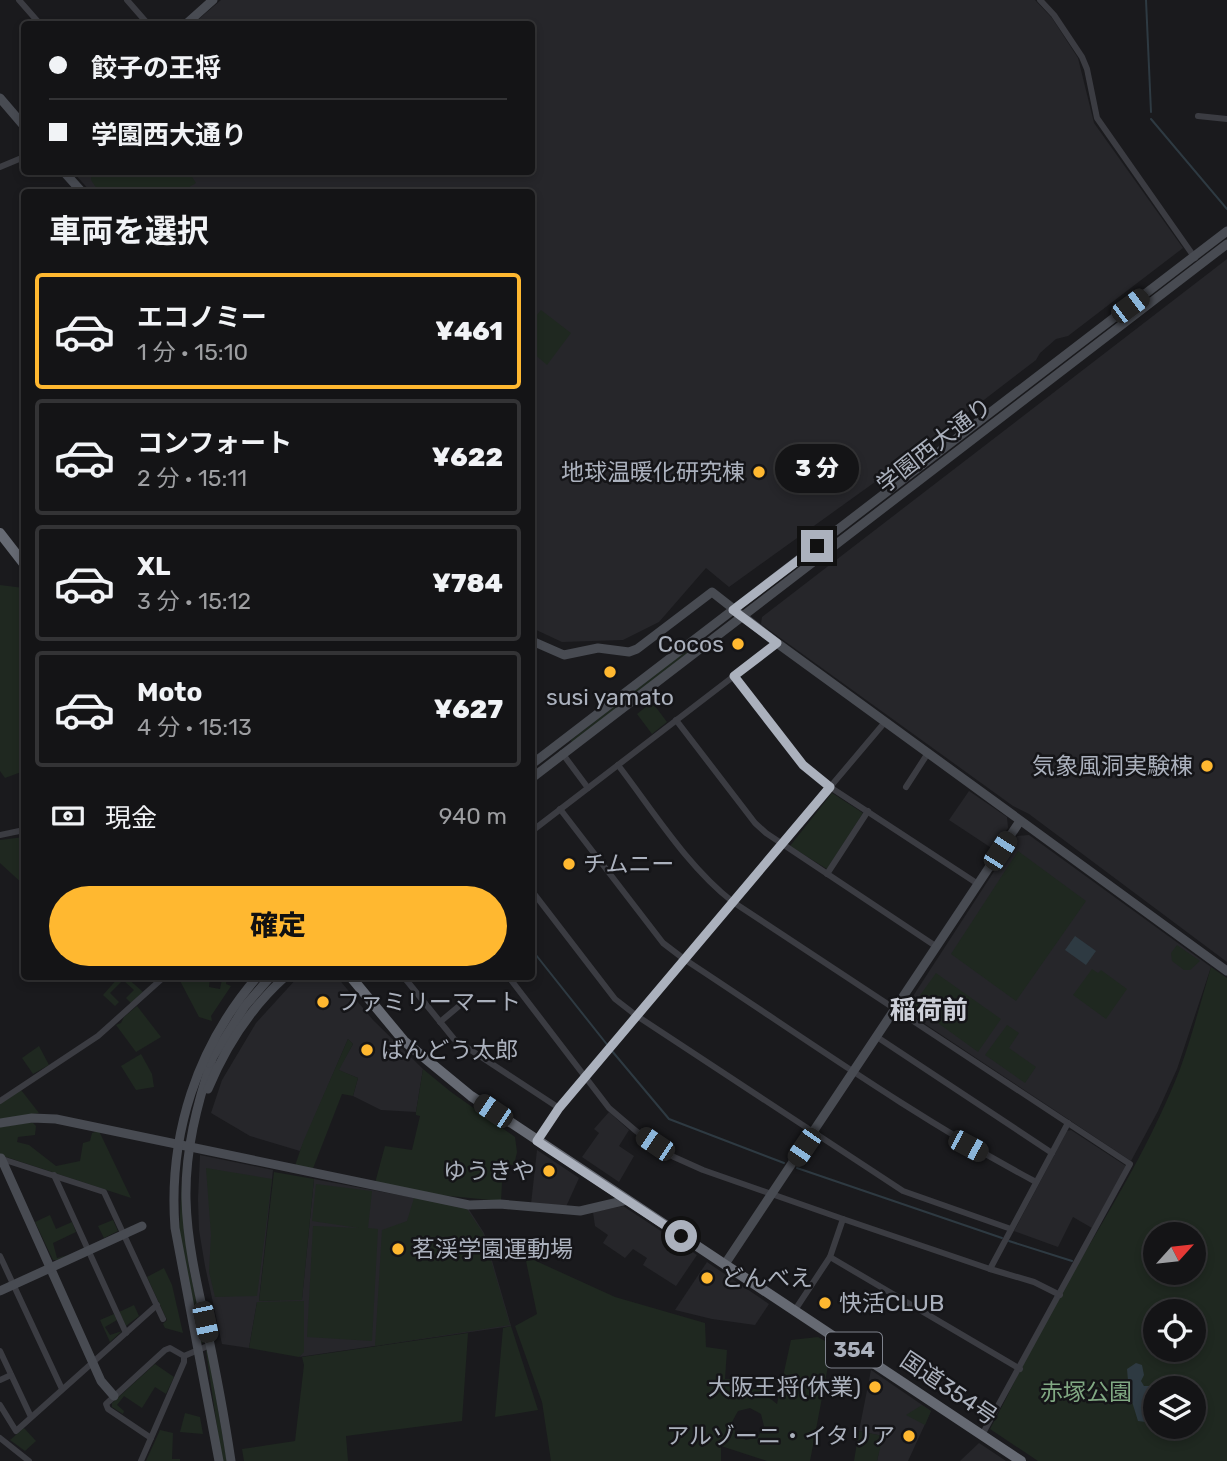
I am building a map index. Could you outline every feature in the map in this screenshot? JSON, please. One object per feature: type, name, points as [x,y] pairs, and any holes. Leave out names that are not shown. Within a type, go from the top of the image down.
[{"type":"highway","points":[[0,533],[21,560]]},
{"type":"highway","name":"国道354号","points":[[353,980],[391,1028],[431,1066],[537,1141],[1021,1461]]},
{"type":"main road","points":[[189,21],[213,0]]},
{"type":"main road","points":[[0,97],[21,122]]},
{"type":"main road","points":[[67,175],[79,189]]},
{"type":"main road","name":"学園西大通り","points":[[535,776],[1198,260],[1227,231]]},
{"type":"main road","name":"学園西大通り","points":[[535,762],[1198,260],[1227,244]]},
{"type":"main road","points":[[535,642],[564,655],[598,648],[629,652],[637,649],[712,592],[777,643],[1227,971]]},
{"type":"main road","points":[[725,1264],[1020,821]]},
{"type":"main road","points":[[219,1461],[175,1228],[173,1199],[178,1145],[194,1082],[206,1054],[229,1014],[255,980]]},
{"type":"main road","points":[[186,1110],[212,1059],[245,1006],[268,980]]},
{"type":"main road","points":[[197,1116],[213,1076],[230,1044],[251,1012],[282,980]]},
{"type":"main road","points":[[212,1059],[198,1102],[190,1148],[186,1189],[187,1225],[231,1461]]},
{"type":"main road","points":[[0,1123],[45,1118],[468,1205],[500,1204],[580,1211],[627,1200]]},
{"type":"main road","points":[[0,1158],[102,1381],[114,1396]]},
{"type":"main road","points":[[0,1291],[142,1226]]},
{"type":"street","points":[[19,0],[37,21]]},
{"type":"street","points":[[127,0],[145,21]]},
{"type":"street","points":[[1040,0],[1054,15],[1082,57],[1097,118],[1198,260]]},
{"type":"street","points":[[1198,116],[1227,119]]},
{"type":"street","points":[[0,167],[21,158]]},
{"type":"street","points":[[535,829],[777,643]]},
{"type":"street","points":[[734,676],[803,765],[830,787],[978,884]]},
{"type":"street","points":[[676,720],[755,823],[782,844],[937,947]]},
{"type":"street","points":[[537,1141],[585,1076],[886,722]]},
{"type":"street","points":[[556,746],[588,788]]},
{"type":"street","points":[[906,787],[928,753]]},
{"type":"street","points":[[618,765],[711,885],[1130,1164],[982,1435]]},
{"type":"street","points":[[560,809],[663,943],[968,1146],[1036,1182]]},
{"type":"street","points":[[827,874],[868,811]]},
{"type":"street","points":[[0,835],[21,832]]},
{"type":"street","points":[[535,895],[615,999],[637,1016],[903,1191],[1011,1229]]},
{"type":"street","points":[[0,1101],[97,1036],[160,980]]},
{"type":"street","points":[[406,980],[454,1039],[559,1108]]},
{"type":"street","points":[[511,980],[618,1118],[674,1157],[703,1170],[843,1219],[1034,1282],[1060,1296]]},
{"type":"street","points":[[440,1022],[465,1001]]},
{"type":"street","points":[[877,1037],[1052,1153]]},
{"type":"street","points":[[990,1269],[1068,1123]]},
{"type":"street","points":[[0,1158],[104,1192],[163,1319]]},
{"type":"street","points":[[54,1175],[126,1333]]},
{"type":"street","points":[[795,1310],[830,1257],[843,1219]]},
{"type":"street","points":[[0,1256],[61,1390]]},
{"type":"street","points":[[830,1257],[1020,1369]]},
{"type":"street","points":[[0,1405],[16,1431],[157,1305]]},
{"type":"street","points":[[184,1356],[210,1345]]},
{"type":"street","points":[[151,1438],[106,1407],[114,1396],[165,1350],[170,1348],[184,1356]]},
{"type":"street","points":[[0,1351],[31,1418]]},
{"type":"street","points":[[141,1461],[184,1362],[184,1356]]},
{"type":"street","points":[[0,1380],[11,1375]]},
{"type":"street","points":[[0,1438],[29,1461]]},
{"type":"shaded area","points":[[221,0],[1035,0],[1052,18],[1078,58],[1094,123],[1183,248],[1068,336],[1056,339],[1036,360],[907,459],[729,587],[706,568],[659,622],[623,640],[562,642],[535,629],[535,189],[88,189],[76,175],[535,175],[535,21],[196,21]]},
{"type":"shaded area","points":[[1227,259],[1227,962],[1029,814],[1013,806],[761,624],[762,617]]},
{"type":"shaded area","points":[[969,791],[1007,817],[1008,828],[993,849],[949,820]]},
{"type":"shaded area","points":[[1029,835],[1211,967],[1177,1069],[1131,1161],[904,1010],[1017,836]]},
{"type":"shaded area","points":[[1075,936],[1096,951],[1086,965],[1065,950]]},
{"type":"shaded area","points":[[295,980],[340,980],[373,1020],[423,1069],[416,1112],[381,1110],[353,1096],[358,1078],[338,1070],[353,1044],[348,1039],[300,1151],[250,1136],[211,1113],[222,1080],[256,1023]]},
{"type":"shaded area","points":[[609,1112],[629,1130],[619,1146],[634,1156],[619,1182],[582,1157],[599,1133],[594,1129]]},
{"type":"shaded area","points":[[1071,1130],[1126,1166],[1092,1228],[1073,1217],[1058,1247],[1014,1231],[1067,1131]]},
{"type":"shaded area","points":[[537,1150],[579,1178],[565,1209],[531,1204]]},
{"type":"shaded area","name":"茗渓学園運動場","points":[[200,1155],[273,1170],[259,1301],[302,1299],[314,1179],[468,1208],[484,1233],[511,1326],[299,1357],[304,1351],[257,1302],[249,1348],[222,1344],[199,1230]]},
{"type":"shaded area","points":[[623,1206],[697,1255],[676,1286],[643,1265],[647,1258],[633,1249],[625,1258],[603,1243],[608,1235],[595,1226],[593,1212]]},
{"type":"shaded area","points":[[707,1262],[769,1304],[755,1325],[675,1310]]},
{"type":"shaded area","points":[[1136,1363],[1142,1365],[1143,1422],[1138,1421],[1129,1392],[1127,1369]]},
{"type":"shaded area","points":[[871,1370],[931,1411],[908,1461],[877,1461],[882,1436],[859,1431]]},
{"type":"shaded area","points":[[979,1443],[1006,1461],[960,1461]]},
{"type":"green space","points":[[91,175],[191,175],[196,183],[186,189],[97,189]]},
{"type":"green space","points":[[541,310],[571,333],[547,365],[535,355],[535,317]]},
{"type":"green space","points":[[0,585],[21,588],[21,772],[5,778],[0,771]]},
{"type":"green space","points":[[698,645],[572,743],[571,740],[676,658]]},
{"type":"green space","points":[[652,702],[667,722],[652,734],[637,714]]},
{"type":"green space","points":[[832,793],[863,813],[827,869],[790,846]]},
{"type":"green space","points":[[21,837],[21,882],[0,863],[0,840]]},
{"type":"green space","points":[[1018,851],[1086,901],[1016,1001],[951,954]]},
{"type":"green space","points":[[1177,945],[1200,961],[1190,970],[1184,970],[1172,961],[1171,953]]},
{"type":"green space","name":"赤塚公園","points":[[1211,967],[1227,978],[1227,1461],[1038,1461],[990,1429],[1050,1313],[1154,1128],[1180,1069]]},
{"type":"green space","points":[[1092,969],[1098,973],[1101,970],[1127,989],[1106,1019],[1073,995]]},
{"type":"green space","points":[[936,973],[1001,1019],[978,1052],[913,1005]]},
{"type":"green space","points":[[116,980],[123,980],[110,993],[119,1002],[115,1006],[103,995]]},
{"type":"green space","points":[[123,980],[129,980],[143,992],[131,1003],[126,998],[134,990]]},
{"type":"green space","points":[[180,980],[210,980],[209,987],[220,989],[222,980],[227,980],[226,984],[231,986],[211,1016],[212,1021],[199,1017]]},
{"type":"green space","points":[[137,1006],[161,1037],[136,1052],[116,1025]]},
{"type":"green space","points":[[1007,1025],[1019,1033],[1009,1048],[1036,1067],[1025,1083],[985,1055]]},
{"type":"green space","points":[[348,1039],[353,1044],[339,1070],[358,1078],[353,1096],[342,1094],[312,1171],[295,1166],[303,1142]]},
{"type":"green space","points":[[39,1046],[49,1065],[33,1074],[22,1058]]},
{"type":"green space","points":[[141,1054],[152,1074],[154,1087],[136,1090],[121,1066]]},
{"type":"green space","points":[[423,1069],[515,1137],[517,1152],[514,1165],[503,1164],[501,1201],[439,1195],[375,1183],[385,1146],[412,1150],[420,1116],[416,1115],[416,1112]]},
{"type":"green space","points":[[21,1090],[39,1113],[0,1119],[0,1104]]},
{"type":"green space","points":[[27,1123],[36,1126],[35,1135],[18,1137],[17,1142],[29,1145],[56,1166],[80,1161],[83,1143],[90,1141],[92,1133],[99,1131],[131,1198],[0,1155],[0,1127]]},
{"type":"green space","points":[[183,1162],[184,1227],[203,1343],[200,1343],[179,1233]]},
{"type":"green space","points":[[206,1168],[272,1179],[257,1296],[215,1297],[209,1272],[211,1235]]},
{"type":"green space","points":[[274,1172],[314,1179],[302,1300],[259,1301]]},
{"type":"green space","points":[[316,1184],[372,1191],[368,1228],[378,1229],[372,1341],[307,1337],[313,1226],[359,1228],[312,1221]]},
{"type":"green space","points":[[414,1198],[467,1209],[483,1233],[510,1325],[375,1346],[382,1230],[407,1221]]},
{"type":"green space","points":[[50,1215],[56,1229],[72,1222],[76,1232],[53,1243],[57,1258],[68,1255],[57,1260],[53,1260],[35,1222]]},
{"type":"green space","points":[[113,1220],[118,1231],[104,1238],[98,1226]]},
{"type":"green space","points":[[525,1256],[615,1297],[705,1323],[706,1347],[727,1350],[725,1379],[734,1379],[734,1387],[758,1389],[759,1381],[765,1381],[767,1396],[777,1404],[791,1340],[818,1337],[832,1345],[810,1461],[767,1461],[721,1446],[721,1461],[551,1461],[542,1402],[515,1326],[537,1314]],"holes":[[[750,1408],[761,1414],[764,1426],[758,1437],[746,1440],[736,1434],[732,1422],[738,1411]]]},
{"type":"green space","points":[[164,1268],[172,1285],[183,1333],[165,1328],[163,1324],[167,1320],[147,1277]]},
{"type":"green space","points":[[304,1301],[304,1352],[299,1357],[249,1348],[257,1302]]},
{"type":"green space","points":[[134,1305],[139,1316],[126,1326],[119,1312]]},
{"type":"green space","points":[[114,1314],[117,1320],[105,1327],[110,1335],[122,1331],[110,1342],[100,1320]]},
{"type":"green space","points":[[511,1326],[538,1410],[495,1417],[503,1328]]},
{"type":"green space","points":[[468,1333],[462,1421],[346,1436],[348,1461],[244,1461],[242,1449],[295,1441],[304,1365],[302,1357]]},
{"type":"green space","points":[[208,1351],[227,1461],[222,1461]]},
{"type":"green space","points":[[155,1364],[174,1377],[166,1394],[155,1387],[142,1408],[124,1396],[117,1405],[124,1411],[123,1414],[112,1407],[112,1403]]},
{"type":"green space","points":[[922,1405],[931,1411],[925,1425],[906,1415]]},
{"type":"green space","points":[[185,1413],[200,1417],[203,1434],[180,1432]]},
{"type":"green space","points":[[24,1428],[36,1441],[25,1451],[10,1440]]},
{"type":"green space","points":[[160,1430],[173,1433],[172,1459],[180,1461],[146,1461]]},
{"type":"green space","points":[[859,1431],[883,1436],[877,1461],[854,1461]]},
{"type":"waterway","points":[[1146,0],[1151,112]]},
{"type":"waterway","points":[[1151,119],[1227,209]]},
{"type":"waterway","points":[[535,954],[609,1047]]},
{"type":"waterway","points":[[612,1051],[669,1119],[784,1163]]},
{"type":"waterway","points":[[797,1168],[1002,1238]]},
{"type":"waterway","points":[[1009,1241],[1072,1261]]},
{"type":"place","name":"地球温暖化研究棟","points":[[759,472]]},
{"type":"place","name":"Cocos","points":[[738,644]]},
{"type":"place","name":"susi yamato","points":[[610,672]]},
{"type":"place","name":"気象風洞実験棟","points":[[1207,766]]},
{"type":"place","name":"チムニー","points":[[569,864]]},
{"type":"place","name":"ファミリーマート","points":[[323,1002]]},
{"type":"place","name":"ばんどう太郎","points":[[367,1050]]},
{"type":"place","name":"ゆうきや","points":[[549,1171]]},
{"type":"place","name":"茗渓学園運動場","points":[[398,1249]]},
{"type":"place","name":"どんべえ","points":[[707,1278]]},
{"type":"place","name":"快活CLUB","points":[[825,1303]]},
{"type":"place","name":"大阪王将(休業)","points":[[875,1387]]},
{"type":"place","name":"アルゾーニ・イタリア","points":[[909,1436]]},
{"type":"district","name":"稲荷前","points":[[929,1010]]},
{"type":"route","points":[[681,1236],[537,1141],[559,1108],[830,787],[803,765],[734,676],[777,643],[733,610],[817,546]]}]
